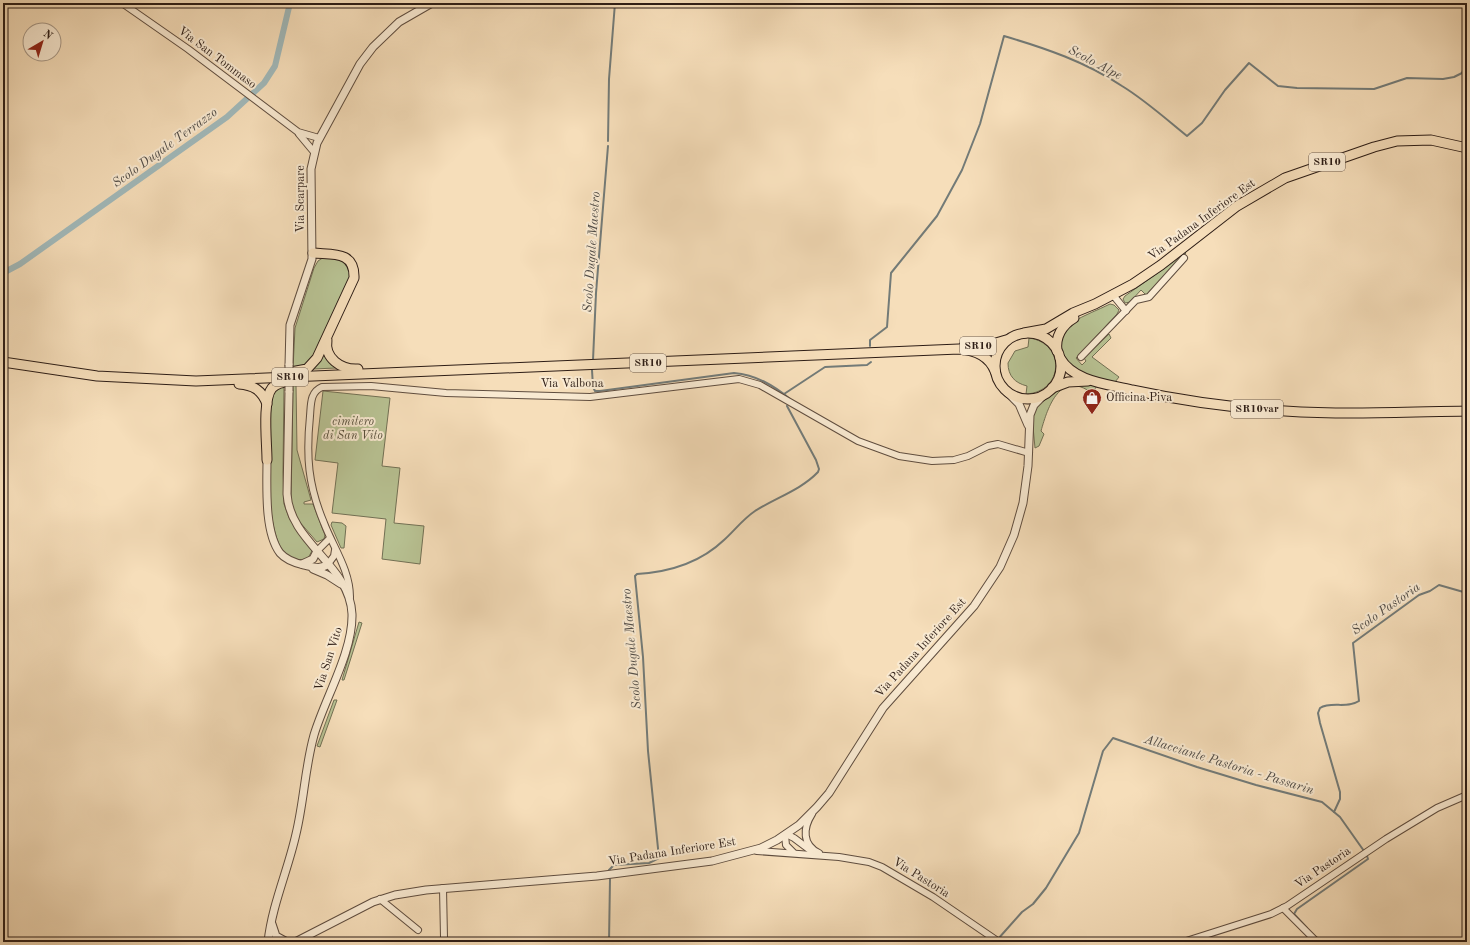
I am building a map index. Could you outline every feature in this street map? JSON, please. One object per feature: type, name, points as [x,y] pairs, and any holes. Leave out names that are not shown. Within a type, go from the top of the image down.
[{"type":"main road","name":"Via Padana Inferiore Est","points":[[1024,333],[1042,330],[1073,313],[1113,295],[1161,265],[1237,206],[1285,178],[1368,148],[1397,141],[1430,140],[1467,148]]},
{"type":"main road","points":[[222,380],[306,369],[317,358],[328,338],[352,285],[354,271],[349,261],[341,255],[313,253]]},
{"type":"main road","name":"Via Padana Inferiore Est","points":[[1058,354],[1058,337],[1063,327],[1095,304]]},
{"type":"main road","points":[[1024,333],[1044,337],[1051,343],[1058,354],[1060,375],[1052,389],[1044,395],[1024,399],[1007,392],[999,382],[995,371],[995,361],[998,352],[1011,338],[1024,333]]},
{"type":"main road","points":[[328,338],[327,348],[330,356],[343,367],[349,369],[402,373]]},
{"type":"main road","name":"SR10","points":[[945,350],[967,346],[989,345],[1011,338]]},
{"type":"main road","name":"SR10","points":[[3,362],[89,376],[196,381],[964,350],[976,352],[988,360],[995,371]]},
{"type":"main road","name":"SR10var","points":[[1058,354],[1070,370],[1095,382]]},
{"type":"main road","points":[[267,460],[267,404],[270,390],[280,383],[358,374]]},
{"type":"main road","points":[[196,381],[250,385],[260,392],[267,404]]},
{"type":"main road","name":"SR10var","points":[[1052,389],[1068,382],[1095,382],[1178,399],[1258,410],[1335,413],[1467,411]]},
{"type":"street","name":"Via San Tommaso","points":[[122,3],[298,132],[314,152]]},
{"type":"street","name":"Via Scarpare","points":[[289,391],[290,325],[310,267],[313,253],[311,177],[314,152],[319,138],[360,64],[373,47],[398,22],[432,3]]},
{"type":"street","name":"Via San Tommaso","points":[[298,132],[319,138]]},
{"type":"street","points":[[1081,357],[1138,299],[1149,297],[1184,258]]},
{"type":"street","points":[[1113,295],[1126,311]]},
{"type":"street","name":"Via Valbona","points":[[350,599],[347,577],[313,493],[308,465],[312,396],[317,389],[325,386],[366,386],[446,393],[596,397],[738,378],[760,385],[858,441],[899,456],[932,461],[954,460],[968,456],[988,446],[998,444],[1029,453]]},
{"type":"street","name":"Via San Vito","points":[[267,942],[296,834],[314,735],[349,637],[352,620],[350,599],[346,589],[294,522],[287,502],[289,391]]},
{"type":"street","name":"Via Padana Inferiore Est","points":[[1007,392],[1019,404],[1028,428]]},
{"type":"street","name":"Via Padana Inferiore Est","points":[[296,942],[355,910],[380,899],[406,892],[618,874],[712,861],[749,852],[770,844],[786,835],[816,809],[832,788],[883,708],[970,611],[993,578],[1010,545],[1019,519],[1025,490],[1029,453],[1028,428],[1032,408],[1044,395]]},
{"type":"street","points":[[267,460],[268,502],[274,540],[282,554],[288,560],[331,576],[346,589]]},
{"type":"street","points":[[300,564],[311,561],[315,557],[317,550],[330,538]]},
{"type":"street","points":[[300,564],[319,568],[328,564],[334,556],[335,548]]},
{"type":"street","name":"Via Pastoria","points":[[1183,942],[1271,914],[1283,908],[1392,835],[1437,808],[1467,795]]},
{"type":"street","points":[[816,809],[807,822],[805,835],[809,845],[821,854]]},
{"type":"street","points":[[786,835],[787,846],[796,853]]},
{"type":"street","name":"Via Pastoria","points":[[786,835],[794,838],[810,850],[821,854]]},
{"type":"street","name":"Via Pastoria","points":[[749,852],[769,850],[821,854],[858,860],[882,867],[932,897],[999,942]]},
{"type":"street","points":[[443,888],[444,938]]},
{"type":"street","points":[[380,899],[418,930]]},
{"type":"street","points":[[1283,908],[1317,942]]},
{"type":"street","points":[[272,922],[276,936],[287,942]]},
{"type":"green space","points":[[1185,252],[1186,253],[1146,295],[1141,290],[1130,302],[1125,303],[1123,299],[1125,296]]},
{"type":"green space","points":[[324,257],[342,259],[349,268],[350,281],[319,350],[307,366],[293,369],[295,328],[314,268],[318,261]]},
{"type":"green space","points":[[1110,304],[1114,305],[1119,310],[1117,314],[1076,358],[1082,365],[1086,361],[1084,358],[1109,334],[1111,338],[1092,357],[1119,377],[1115,382],[1088,375],[1072,367],[1062,352],[1061,342],[1065,331],[1073,322]]},
{"type":"green space","points":[[1029,338],[1041,342],[1049,349],[1054,357],[1056,367],[1053,377],[1048,385],[1039,391],[1026,394],[1027,386],[1019,383],[1013,378],[1009,372],[1008,363],[1015,351],[1028,347]]},
{"type":"green space","points":[[324,351],[337,367],[313,369]]},
{"type":"green space","points":[[284,384],[284,504],[290,520],[312,551],[308,558],[299,560],[287,555],[281,548],[274,530],[271,513],[269,474],[270,401],[273,390]]},
{"type":"green space","points":[[293,384],[296,384],[297,450],[311,500],[304,502],[304,504],[313,504],[325,535],[324,539],[317,542],[298,520],[291,504]]},
{"type":"green space","points":[[1074,384],[1097,386],[1092,393],[1081,387],[1072,386],[1064,388],[1057,394],[1047,411],[1041,431],[1044,434],[1039,446],[1035,448],[1032,416],[1036,406],[1063,387]]},
{"type":"green space","name":"cimitero di San Vito","points":[[323,391],[390,398],[382,466],[400,468],[394,523],[424,526],[420,564],[382,559],[386,519],[332,513],[338,463],[315,460]]},
{"type":"green space","points":[[332,522],[342,523],[346,526],[344,548],[341,548],[331,525]]},
{"type":"green space","points":[[359,622],[362,623],[344,680],[342,680]]},
{"type":"green space","points":[[334,700],[337,700],[320,747],[317,746]]},
{"type":"waterway","name":"Scolo Dugale Terrazzo","points":[[3,273],[20,264],[227,117],[264,83],[275,66],[290,3]]},
{"type":"waterway","name":"Scolo Dugale Maestro","points":[[608,141],[609,79],[615,3]]},
{"type":"waterway","name":"Scolo Alpe","points":[[870,346],[870,340],[887,327],[891,273],[937,216],[962,170],[980,124],[1004,36],[1065,56],[1108,77],[1131,91],[1187,136],[1202,123],[1225,90],[1249,63],[1278,86],[1297,88],[1374,89],[1407,78],[1443,79],[1454,77],[1462,73],[1467,75]]},
{"type":"waterway","points":[[1462,73],[1467,59]]},
{"type":"waterway","name":"Scolo Dugale Maestro","points":[[593,360],[596,293],[608,146]]},
{"type":"waterway","name":"Scolo Alpe","points":[[784,394],[825,367],[867,365],[871,362]]},
{"type":"waterway","name":"Scolo Dugale Maestro","points":[[592,370],[593,387],[595,391],[734,373],[757,378],[777,389],[790,399]]},
{"type":"waterway","name":"Scolo Dugale Maestro","points":[[609,870],[614,865],[649,863],[659,858],[648,751],[643,657],[635,576],[637,574],[661,571],[684,565],[705,555],[724,540],[751,514],[804,484],[818,472],[819,469],[816,460],[787,406]]},
{"type":"waterway","name":"Scolo Pastoria","points":[[1364,851],[1340,817],[1334,812],[1340,799],[1340,792],[1318,713],[1320,708],[1324,706],[1349,704],[1359,701],[1353,643],[1419,595],[1430,591],[1439,585],[1467,593]]},
{"type":"waterway","name":"Allacciante Pastoria - Passarin","points":[[998,939],[1022,912],[1033,904],[1046,888],[1079,833],[1103,751],[1113,738],[1197,767],[1256,785],[1322,802],[1334,812]]},
{"type":"waterway","name":"Scolo Pastoria","points":[[1307,928],[1294,914],[1297,909],[1368,859],[1367,856]]},
{"type":"waterway","name":"Scolo Dugale Maestro","points":[[609,942],[610,879]]},
{"type":"waterway","name":"Scolo Pastoria","points":[[1316,937],[1322,942]]},
{"type":"place","name":"Officina Piva","points":[[1092,415]]}]
